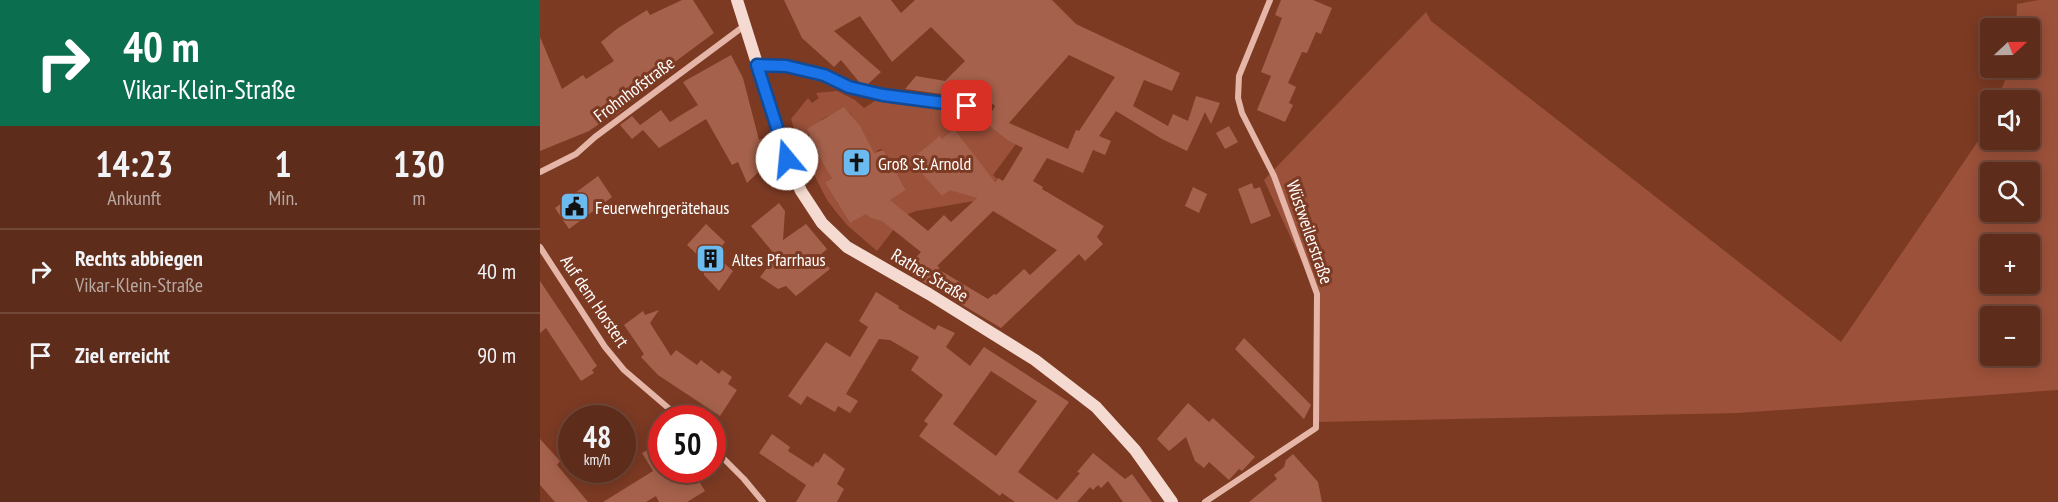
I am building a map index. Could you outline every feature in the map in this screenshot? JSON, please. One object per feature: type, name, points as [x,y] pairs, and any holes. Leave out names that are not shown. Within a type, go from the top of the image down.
[{"type":"main road","name":"Rather Straße","points":[[737,0],[787,159],[801,191],[822,223],[847,247],[929,294],[1035,360],[1096,407],[1135,450],[1172,502]]},
{"type":"street","name":"Wüstweilerstraße","points":[[1205,502],[1316,428],[1317,294],[1274,176],[1242,113],[1238,98],[1239,76],[1269,0]]},
{"type":"street","name":"Frohnhofstraße","points":[[540,172],[576,154],[595,137],[744,26]]},
{"type":"street","points":[[757,65],[786,66],[824,75],[849,87],[883,95],[988,109]]},
{"type":"street","name":"Auf dem Horstert","points":[[540,247],[605,347],[624,370],[665,405]]},
{"type":"street","points":[[726,461],[762,502]]},
{"type":"shaded area","points":[[2038,0],[2058,0],[2058,390],[1738,413],[1316,422],[1317,294],[1264,180],[1426,12],[1431,21],[1841,342],[1980,138],[1980,150],[2040,150],[2040,90],[2001,90],[2006,78],[2040,78],[2040,18],[2016,18],[2017,4]]},
{"type":"shaded area","points":[[837,91],[855,100],[864,108],[875,101],[961,113],[984,125],[985,123],[1016,144],[993,175],[997,179],[974,201],[916,211],[900,217],[901,220],[877,251],[847,225],[827,200],[804,155],[808,152],[803,143],[799,144],[791,119],[808,98],[812,103],[819,98],[816,93]],"holes":[[[848,111],[849,114],[851,113],[850,116],[873,154],[880,149],[884,150],[883,153],[896,170],[894,180],[899,178],[906,190],[850,223],[826,184],[833,177],[828,168],[825,168],[827,167],[820,159],[808,135],[822,122],[821,120],[828,116]]]},
{"type":"building","points":[[682,0],[693,0],[714,33],[626,98],[629,101],[624,106],[625,108],[613,117],[612,115],[589,131],[540,151],[540,37],[562,89],[583,75],[586,79],[614,61],[601,42],[618,28],[647,10],[650,15]]},
{"type":"building","points":[[784,0],[891,0],[901,13],[915,0],[1052,0],[1076,24],[1180,73],[1172,91],[1144,80],[1133,106],[1168,126],[1173,114],[1188,121],[1196,96],[1220,103],[1211,124],[1205,112],[1187,151],[1162,139],[1116,111],[1099,136],[1111,141],[1105,155],[1093,150],[1083,173],[1047,158],[1033,181],[1043,187],[1042,189],[1104,226],[1097,237],[1103,244],[1085,261],[1079,254],[1001,328],[904,270],[921,252],[882,221],[866,214],[850,223],[826,184],[832,178],[808,139],[810,134],[807,129],[844,107],[860,126],[874,153],[883,150],[906,190],[890,200],[928,231],[944,215],[951,222],[977,198],[950,190],[942,196],[910,160],[940,136],[942,139],[954,129],[995,182],[998,178],[1003,181],[1023,148],[1007,140],[971,112],[990,115],[995,106],[973,86],[963,97],[905,89],[916,76],[945,81],[965,61],[931,27],[892,62],[860,16],[834,31],[881,72],[868,84],[860,83],[841,60],[834,67],[802,38]],"holes":[[[1069,55],[1115,77],[1079,131],[1076,130],[1068,149],[1009,123]],[[993,211],[1057,250],[1030,275],[1024,269],[996,295],[988,299],[938,269],[940,268],[937,266]]]},
{"type":"building","points":[[1281,0],[1313,0],[1332,8],[1321,34],[1316,32],[1307,53],[1302,52],[1288,83],[1296,87],[1289,103],[1293,105],[1285,122],[1257,110],[1271,76],[1261,72],[1282,18],[1275,15]]},
{"type":"building","points":[[731,55],[743,78],[759,140],[761,139],[770,161],[747,183],[738,162],[732,165],[706,119],[659,148],[643,130],[632,139],[620,125],[632,116],[640,125],[661,110],[670,122],[698,105],[683,82]]},
{"type":"building","points":[[1229,126],[1238,142],[1225,149],[1216,133]]},
{"type":"building","points":[[598,176],[612,197],[569,229],[555,208]]},
{"type":"building","points":[[1252,183],[1254,189],[1260,187],[1271,216],[1251,224],[1238,189]]},
{"type":"building","points":[[1193,187],[1207,194],[1199,213],[1185,206]]},
{"type":"building","points":[[779,203],[785,211],[783,240],[806,224],[827,249],[819,256],[830,269],[796,296],[786,286],[778,289],[760,277],[776,256],[751,226]]},
{"type":"building","name":"Altes Pfarrhaus","points":[[706,224],[725,242],[722,246],[724,249],[717,257],[733,271],[719,291],[704,275],[700,267],[705,262],[687,245]]},
{"type":"building","points":[[540,281],[597,366],[592,370],[594,373],[581,381],[546,328],[540,333]]},
{"type":"building","points":[[876,292],[935,330],[938,325],[955,333],[946,347],[970,366],[984,347],[1069,402],[1018,472],[1057,500],[1080,473],[1077,472],[1093,453],[1125,479],[1132,474],[1152,502],[1123,502],[1108,481],[1101,488],[1098,485],[1093,490],[1090,487],[1077,502],[1015,502],[1002,493],[1000,496],[919,436],[928,424],[924,421],[943,395],[911,370],[919,357],[890,340],[879,339],[846,394],[858,401],[850,413],[838,406],[835,412],[807,396],[801,405],[788,396],[826,342],[850,357],[868,327],[859,321]],"holes":[[[991,371],[1037,401],[996,456],[953,424]]]},
{"type":"building","points":[[659,310],[650,323],[671,356],[676,350],[697,365],[701,360],[719,374],[722,370],[732,377],[728,384],[737,390],[726,407],[726,405],[703,405],[658,375],[641,357],[644,354],[624,325],[643,311],[645,315]]},
{"type":"building","points":[[1244,338],[1311,405],[1304,419],[1235,349]]},
{"type":"building","points":[[1188,403],[1209,422],[1213,418],[1255,457],[1242,471],[1239,469],[1229,480],[1209,462],[1204,468],[1195,461],[1186,437],[1169,451],[1157,439]]},
{"type":"building","points":[[772,434],[790,447],[788,451],[813,467],[824,453],[845,469],[837,484],[844,489],[837,502],[796,502],[806,485],[759,453]]},
{"type":"building","points":[[540,439],[558,459],[558,483],[572,483],[588,502],[555,502],[540,485]]},
{"type":"building","points":[[648,450],[648,463],[642,453]]},
{"type":"building","points":[[1293,454],[1318,482],[1322,502],[1249,502],[1277,479],[1274,475],[1284,467],[1286,460]]},
{"type":"building","points":[[648,474],[648,483],[700,483],[705,491],[687,502],[659,502],[656,496],[646,502],[603,502]]},
{"type":"place","name":"Groß St. Arnold","points":[[857,163]]},
{"type":"place","name":"Feuerwehrgerätehaus","points":[[574,207]]},
{"type":"place","name":"Altes Pfarrhaus","points":[[711,259]]},
{"type":"route","points":[[787,159],[757,65],[786,66],[824,75],[849,87],[883,95],[967,106]]}]
